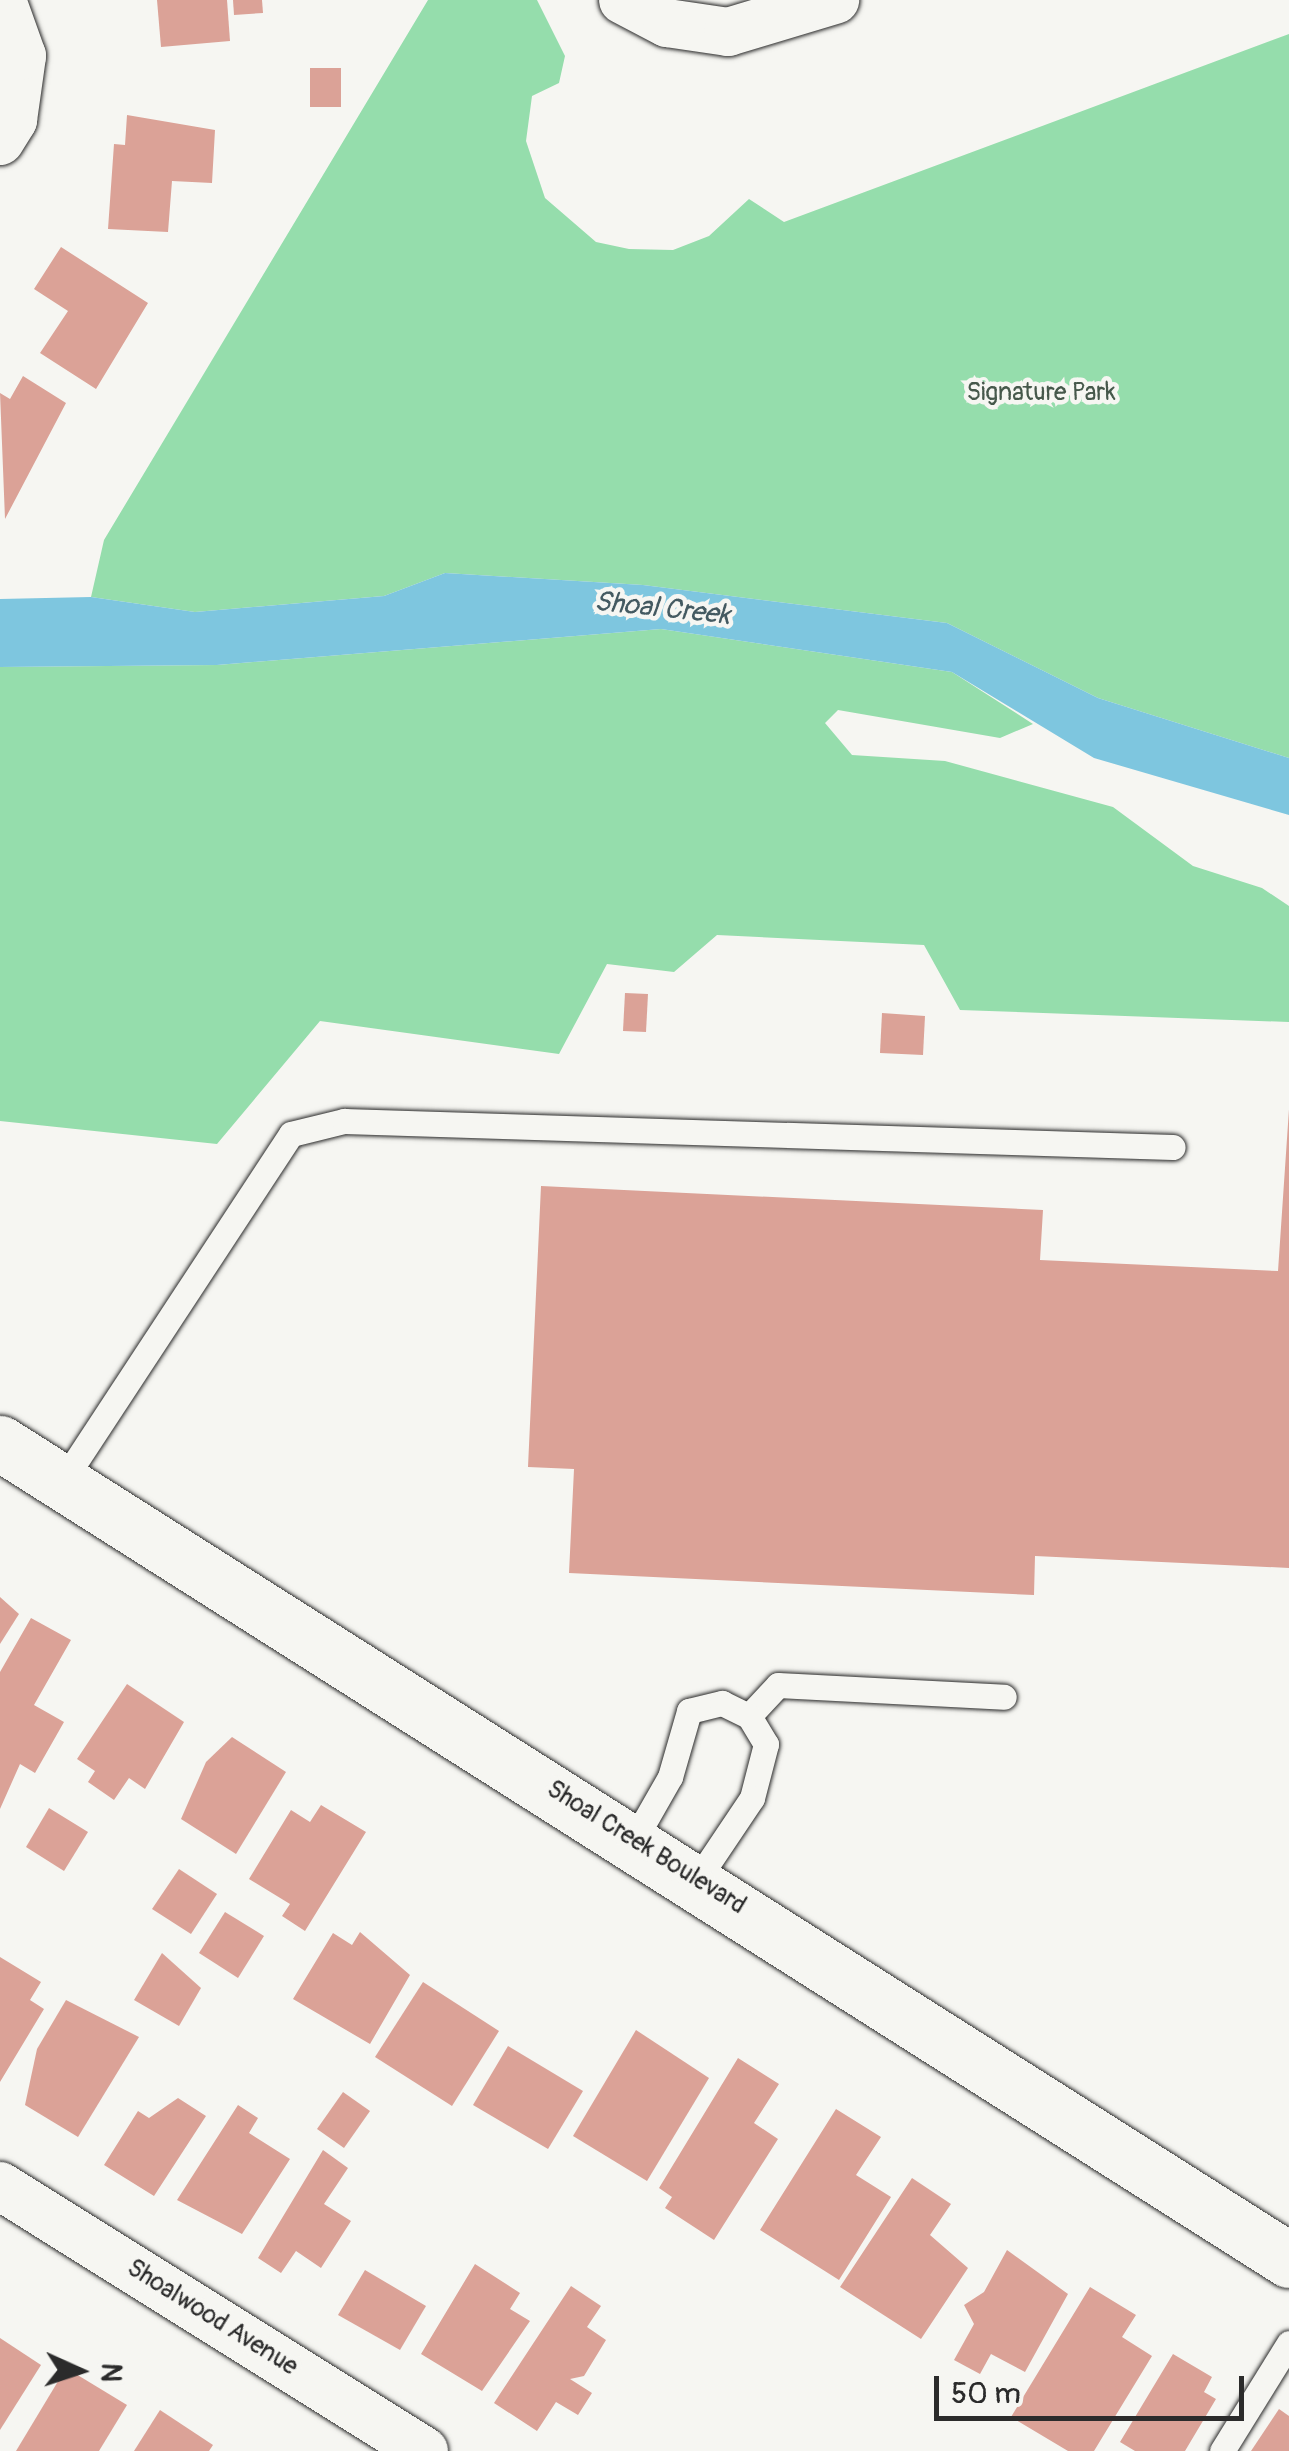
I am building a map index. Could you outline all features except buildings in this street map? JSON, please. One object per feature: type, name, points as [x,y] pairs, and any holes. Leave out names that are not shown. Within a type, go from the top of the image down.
[{"type":"street","points":[[0,141],[13,120],[22,56],[2,0]]},
{"type":"street","points":[[623,0],[668,23],[728,32],[835,0]]},
{"type":"street","name":"Shoal Creek Boulevard","points":[[0,1443],[634,1840],[1289,2260]]},
{"type":"street","name":"Shoalwood Avenue","points":[[0,2186],[424,2451]]},
{"type":"lane","points":[[63,1482],[291,1134],[344,1121],[1174,1146]]},
{"type":"lane","points":[[749,1716],[778,1685],[1004,1697]]},
{"type":"lane","points":[[634,1840],[678,1750],[689,1711],[722,1703],[749,1716],[766,1744],[752,1798],[697,1880]]},
{"type":"lane","points":[[1222,2451],[1289,2343]]},
{"type":"green space","name":"Signature Park","points":[[428,0],[537,0],[565,56],[559,83],[532,96],[526,141],[545,198],[596,242],[629,249],[673,250],[709,236],[749,199],[784,222],[1289,34],[1289,758],[1098,698],[947,623],[643,585],[445,573],[384,596],[195,612],[91,597],[104,540]]},
{"type":"green space","points":[[661,629],[952,672],[1033,724],[1000,738],[838,710],[825,723],[852,755],[945,761],[1113,807],[1193,866],[1262,888],[1289,906],[1289,1022],[960,1010],[924,945],[717,935],[674,972],[607,964],[559,1054],[320,1021],[217,1144],[0,1121],[0,667],[217,665]]},
{"type":"water","name":"Shoal Creek","points":[[445,573],[643,585],[947,623],[1098,698],[1289,758],[1289,815],[1094,758],[952,672],[661,629],[217,665],[0,667],[0,599],[91,597],[195,612],[384,596]]}]
